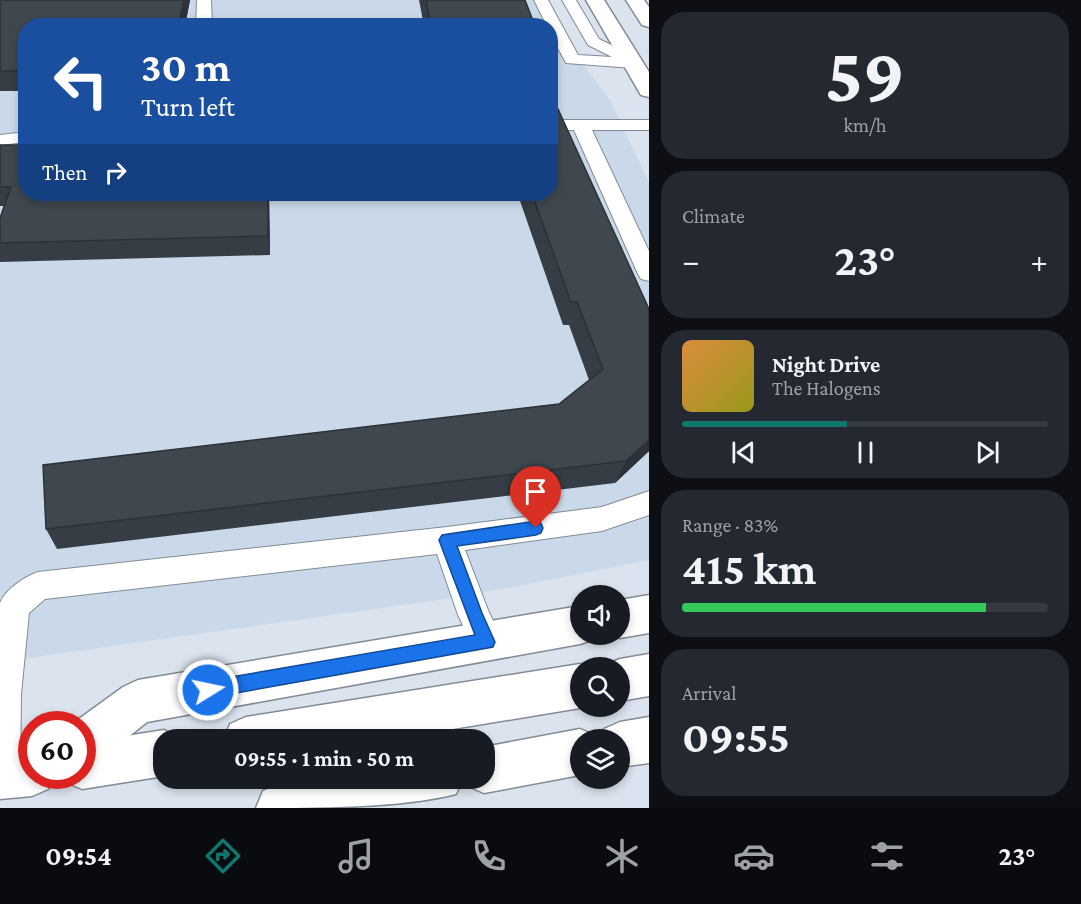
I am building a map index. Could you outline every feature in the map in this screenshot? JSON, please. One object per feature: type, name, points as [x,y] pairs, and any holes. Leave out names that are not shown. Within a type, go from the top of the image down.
[{"type":"main road","points":[[595,0],[649,90]]},
{"type":"main road","points":[[635,0],[648,19]]},
{"type":"main road","points":[[630,617],[649,614]]},
{"type":"main road","points":[[96,734],[138,702],[570,628]]},
{"type":"main road","points":[[630,678],[649,675]]},
{"type":"main road","points":[[314,729],[570,688]]},
{"type":"main road","points":[[630,743],[649,740]]},
{"type":"main road","points":[[495,768],[570,754]]},
{"type":"main road","points":[[96,764],[153,755]]},
{"type":"main road","points":[[280,808],[381,789]]},
{"type":"lane","points":[[204,0],[204,18]]},
{"type":"lane","points":[[541,0],[550,18]]},
{"type":"lane","points":[[569,0],[593,42],[632,62]]},
{"type":"lane","points":[[558,33],[572,60],[632,62]]},
{"type":"lane","points":[[558,125],[649,125]]},
{"type":"lane","points":[[581,125],[649,274]]},
{"type":"lane","points":[[0,140],[18,139]]},
{"type":"lane","points":[[11,775],[4,694],[14,606],[38,586],[447,540],[602,519],[649,503]]},
{"type":"lane","points":[[447,540],[474,615],[487,642]]},
{"type":"shaded area","points":[[0,0],[547,0],[556,18],[18,18],[18,201],[558,201],[558,22],[572,50],[610,100],[649,183],[649,560],[467,596],[0,662]]},
{"type":"building","points":[[0,0],[184,0],[180,18],[18,18],[18,71],[0,71]]},
{"type":"building","points":[[426,0],[525,0],[532,18],[429,18]]},
{"type":"building","points":[[558,109],[649,309],[649,440],[626,461],[46,529],[43,465],[559,404],[603,369],[577,302],[571,302],[535,201],[558,201]]},
{"type":"building","points":[[0,145],[18,145],[18,201],[268,201],[268,236],[0,243],[0,218],[11,187],[0,187]]},
{"type":"route","points":[[208,690],[487,642],[474,615],[447,540],[536,528]]}]
